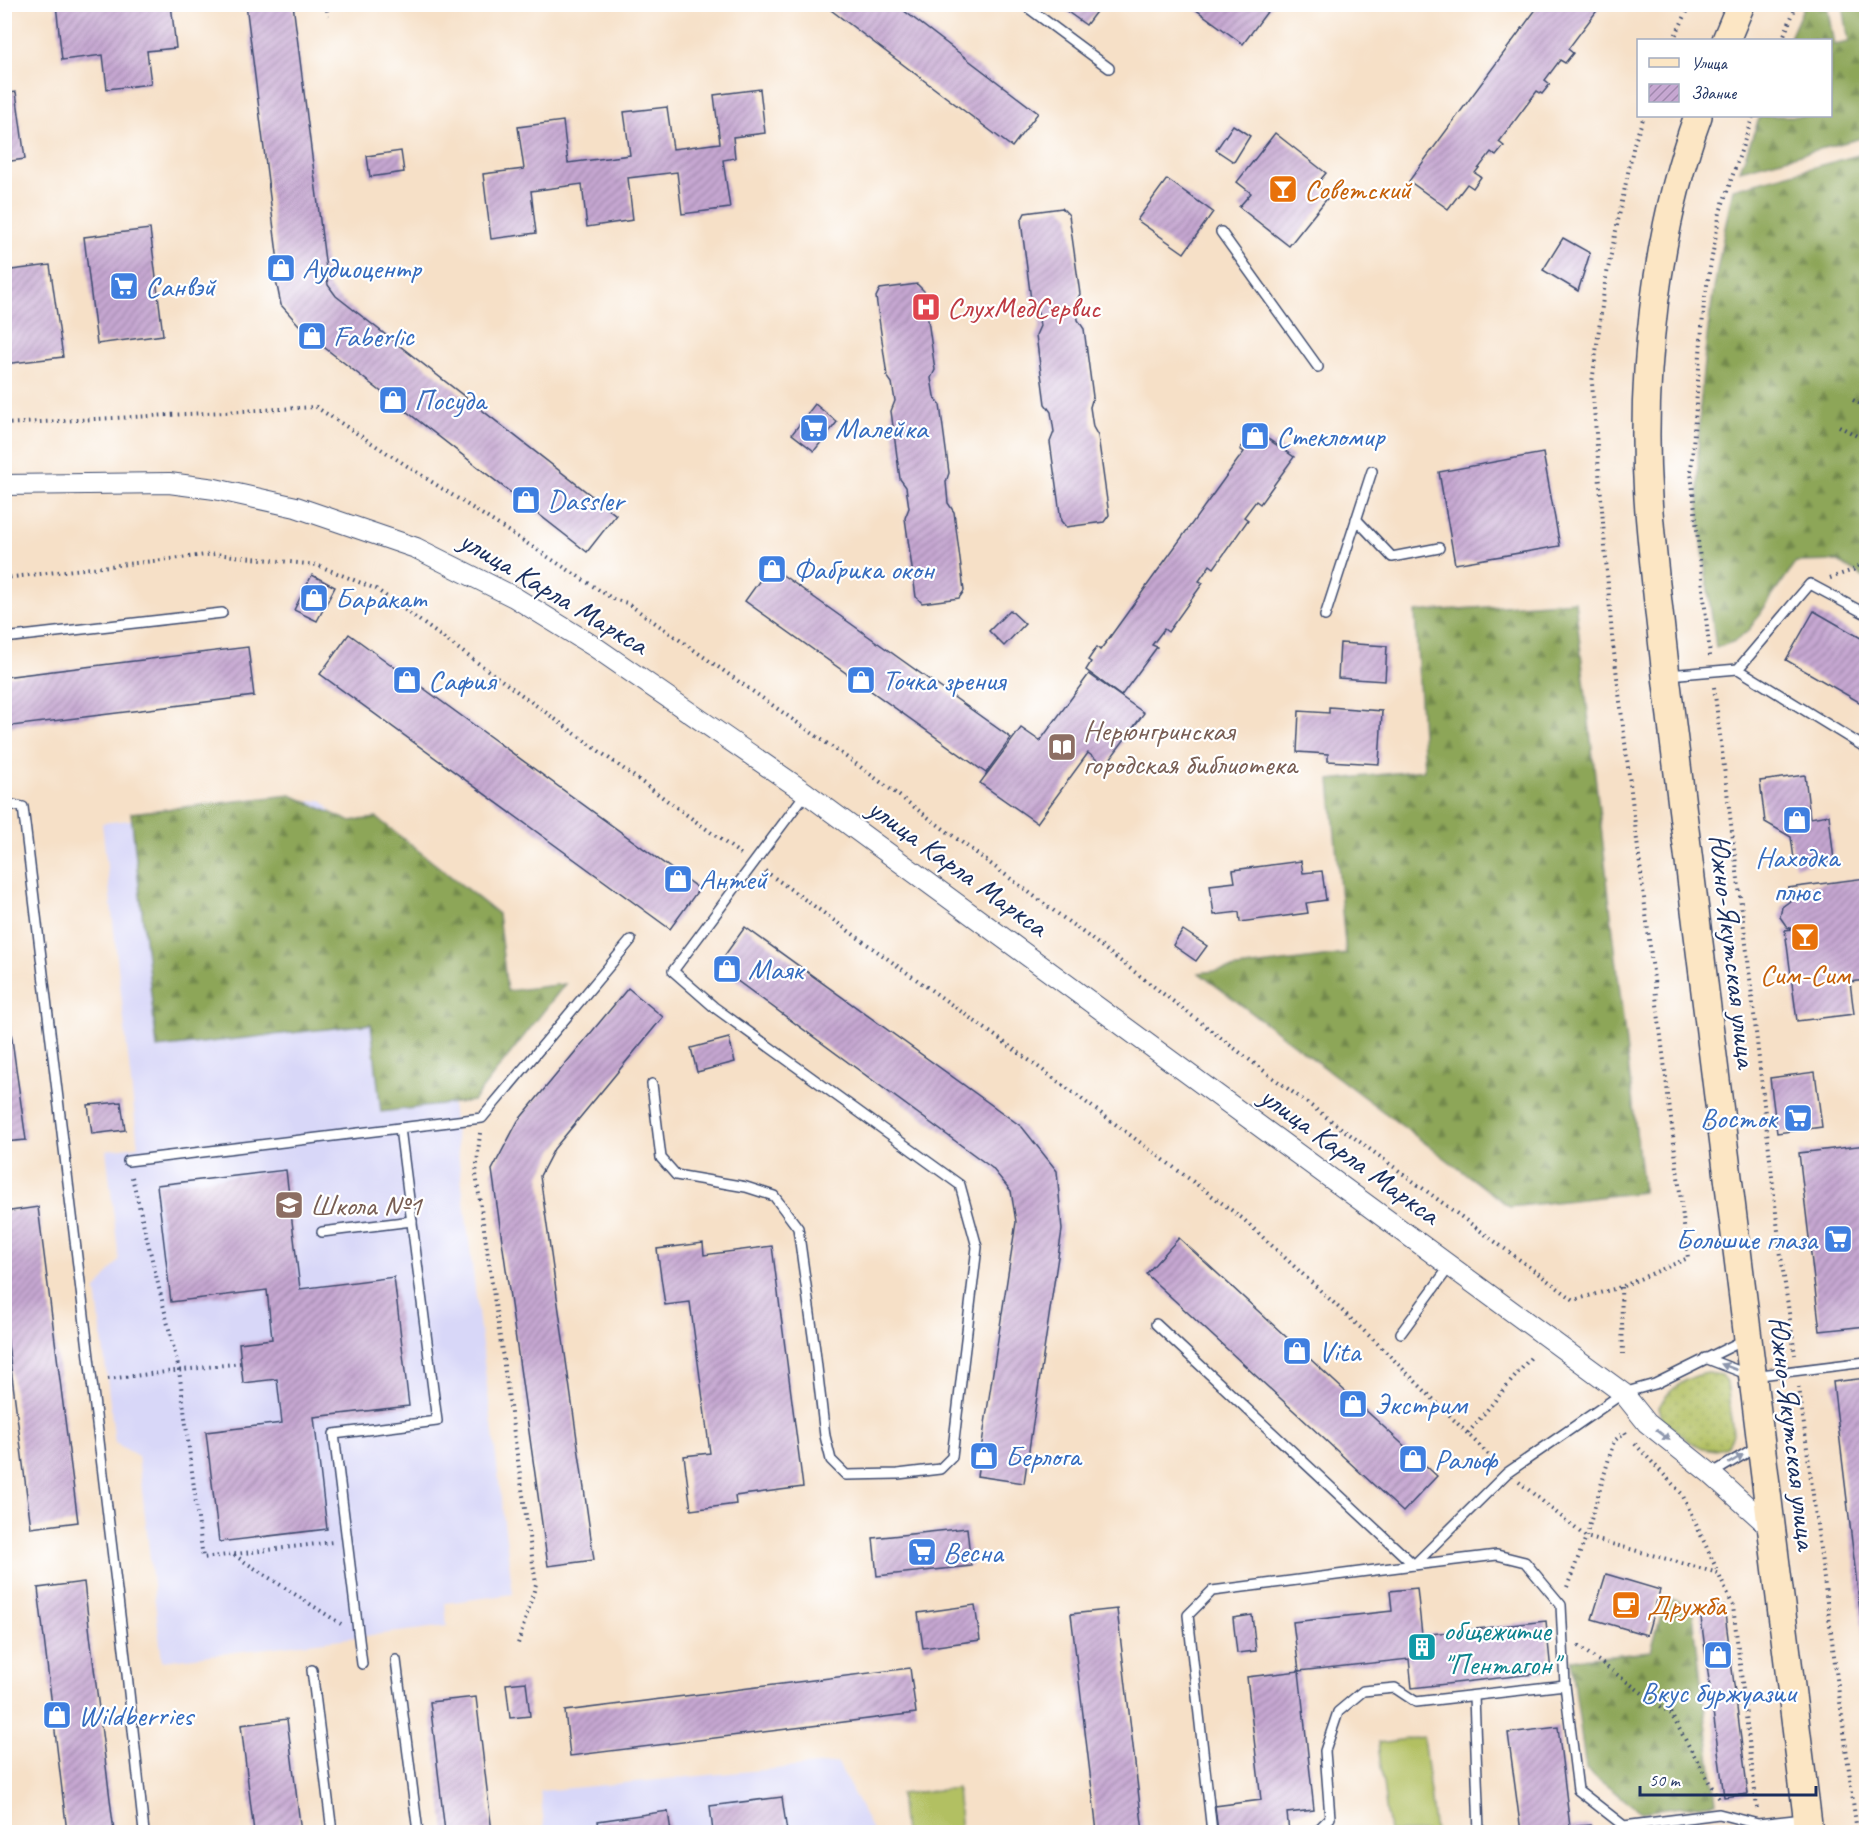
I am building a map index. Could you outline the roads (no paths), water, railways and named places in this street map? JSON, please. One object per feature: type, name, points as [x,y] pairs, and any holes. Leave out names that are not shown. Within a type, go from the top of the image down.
[{"type":"street","points":[[1726,39],[1741,4]]},
{"type":"street","name":"Южно-Якутская улица","points":[[1698,117],[1663,243],[1647,379],[1648,497],[1666,676],[1808,1826]]},
{"type":"street","name":"улица Карла Маркса","points":[[4,485],[170,483],[215,489],[297,507],[416,548],[514,597],[595,647],[806,794],[1623,1393],[1647,1423],[1711,1474],[1771,1528]]},
{"type":"lane","points":[[1023,4],[1108,68]]},
{"type":"lane","points":[[1221,232],[1318,367]]},
{"type":"lane","points":[[1325,616],[1372,471]]},
{"type":"lane","points":[[1356,519],[1392,557],[1439,548]]},
{"type":"lane","points":[[1738,669],[1810,584],[1866,614]]},
{"type":"lane","points":[[4,638],[222,613]]},
{"type":"lane","points":[[1666,676],[1738,669],[1866,748]]},
{"type":"lane","points":[[652,1084],[661,1158],[676,1175],[746,1187],[774,1196],[798,1228],[825,1436],[831,1460],[846,1474],[898,1474],[940,1468],[952,1457],[977,1246],[960,1185],[714,1007],[673,971],[806,794]]},
{"type":"lane","points":[[4,803],[23,807],[144,1833]]},
{"type":"lane","points":[[128,1161],[482,1118],[631,940]]},
{"type":"lane","points":[[362,1664],[334,1434],[437,1421],[400,1128]]},
{"type":"lane","points":[[322,1232],[412,1221]]},
{"type":"lane","points":[[1401,1333],[1450,1266]]},
{"type":"lane","points":[[1156,1324],[1414,1565]]},
{"type":"lane","points":[[1414,1565],[1507,1473],[1623,1393],[1654,1384],[1748,1338]]},
{"type":"lane","points":[[1705,1358],[1752,1376],[1866,1362]]},
{"type":"lane","points":[[1711,1474],[1761,1444]]},
{"type":"lane","points":[[1212,1833],[1188,1615],[1212,1590],[1497,1555],[1525,1562],[1561,1605],[1565,1685],[1578,1790],[1624,1826],[1719,1814],[1758,1824],[1808,1826]]},
{"type":"lane","points":[[396,1660],[418,1833]]},
{"type":"lane","points":[[312,1670],[332,1833]]},
{"type":"lane","points":[[1316,1833],[1330,1818],[1325,1751],[1338,1712],[1363,1691],[1395,1688],[1416,1702],[1565,1685]]},
{"type":"lane","points":[[1474,1696],[1479,1833]]},
{"type":"place","name":"Советский","points":[[1283,189]]},
{"type":"place","name":"Аудиоцентр","points":[[281,268]]},
{"type":"place","name":"Санвэй","points":[[124,286]]},
{"type":"place","name":"СлухМедСервис","points":[[926,307]]},
{"type":"place","name":"Faberlic","points":[[312,336]]},
{"type":"place","name":"Посуда","points":[[393,400]]},
{"type":"place","name":"Малейка","points":[[814,428]]},
{"type":"place","name":"Стекломир","points":[[1255,436]]},
{"type":"place","name":"Dassler","points":[[526,500]]},
{"type":"place","name":"Фабрика окон","points":[[772,569]]},
{"type":"place","name":"Баракат","points":[[314,598]]},
{"type":"place","name":"Сафия","points":[[407,680]]},
{"type":"place","name":"Точка зрения","points":[[861,680]]},
{"type":"place","name":"Нерюнгринская городская библиотека","points":[[1062,747]]},
{"type":"place","name":"Находка плюс","points":[[1797,820]]},
{"type":"place","name":"Антей","points":[[678,879]]},
{"type":"place","name":"Сим-Сим","points":[[1805,937]]},
{"type":"place","name":"Маяк","points":[[727,969]]},
{"type":"place","name":"Восток","points":[[1798,1118]]},
{"type":"place","name":"Школа №1","points":[[289,1205]]},
{"type":"place","name":"Большие глаза","points":[[1838,1239]]},
{"type":"place","name":"Vita","points":[[1297,1351]]},
{"type":"place","name":"Экстрим","points":[[1353,1404]]},
{"type":"place","name":"Берлога","points":[[984,1456]]},
{"type":"place","name":"Ральф","points":[[1413,1459]]},
{"type":"place","name":"Весна","points":[[922,1552]]},
{"type":"place","name":"Дружба","points":[[1626,1605]]},
{"type":"place","name":"общежитие \"Пентагон\"","points":[[1422,1647]]},
{"type":"place","name":"Вкус буржуазии","points":[[1718,1655]]},
{"type":"place","name":"Wildberries","points":[[57,1715]]}]
